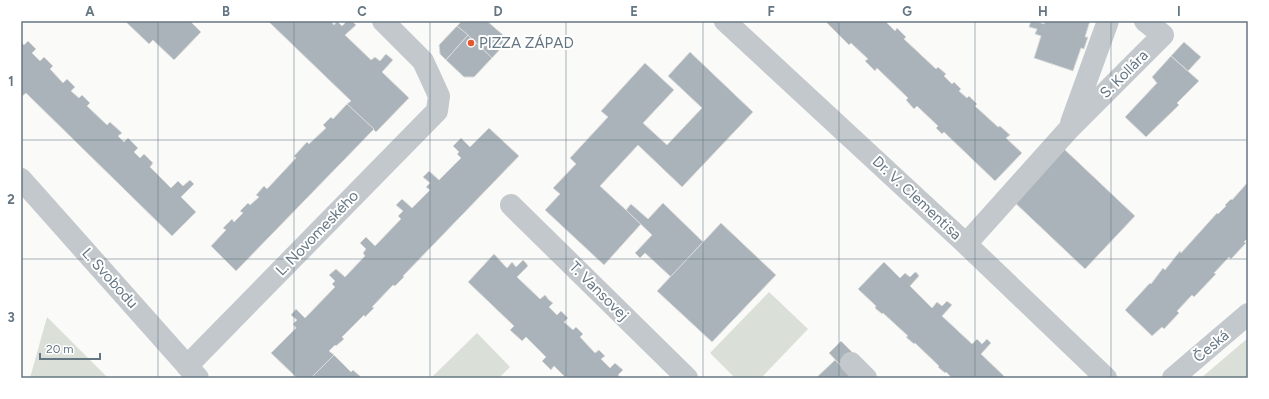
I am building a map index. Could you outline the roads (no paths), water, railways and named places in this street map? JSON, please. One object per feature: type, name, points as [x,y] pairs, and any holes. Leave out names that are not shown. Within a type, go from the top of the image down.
[{"type":"street","name":"L. Novomeského","points":[[193,372],[437,111],[439,96],[423,61],[383,21]]},
{"type":"street","name":"Dr. V. Clementisa","points":[[725,21],[966,244],[1106,378]]},
{"type":"street","name":"S. Kollára","points":[[1069,129],[1108,21]]},
{"type":"street","name":"S. Kollára","points":[[966,244],[1069,129],[1163,35],[1145,21]]},
{"type":"street","name":"L. Svobodu","points":[[21,179],[193,372]]},
{"type":"street","name":"T. Vansovej","points":[[511,205],[687,378]]},
{"type":"street","name":"Česká","points":[[1173,378],[1248,314]]},
{"type":"street","points":[[851,362],[866,378]]},
{"type":"place","name":"PIZZA ZÁPAD","points":[[471,43]]}]
